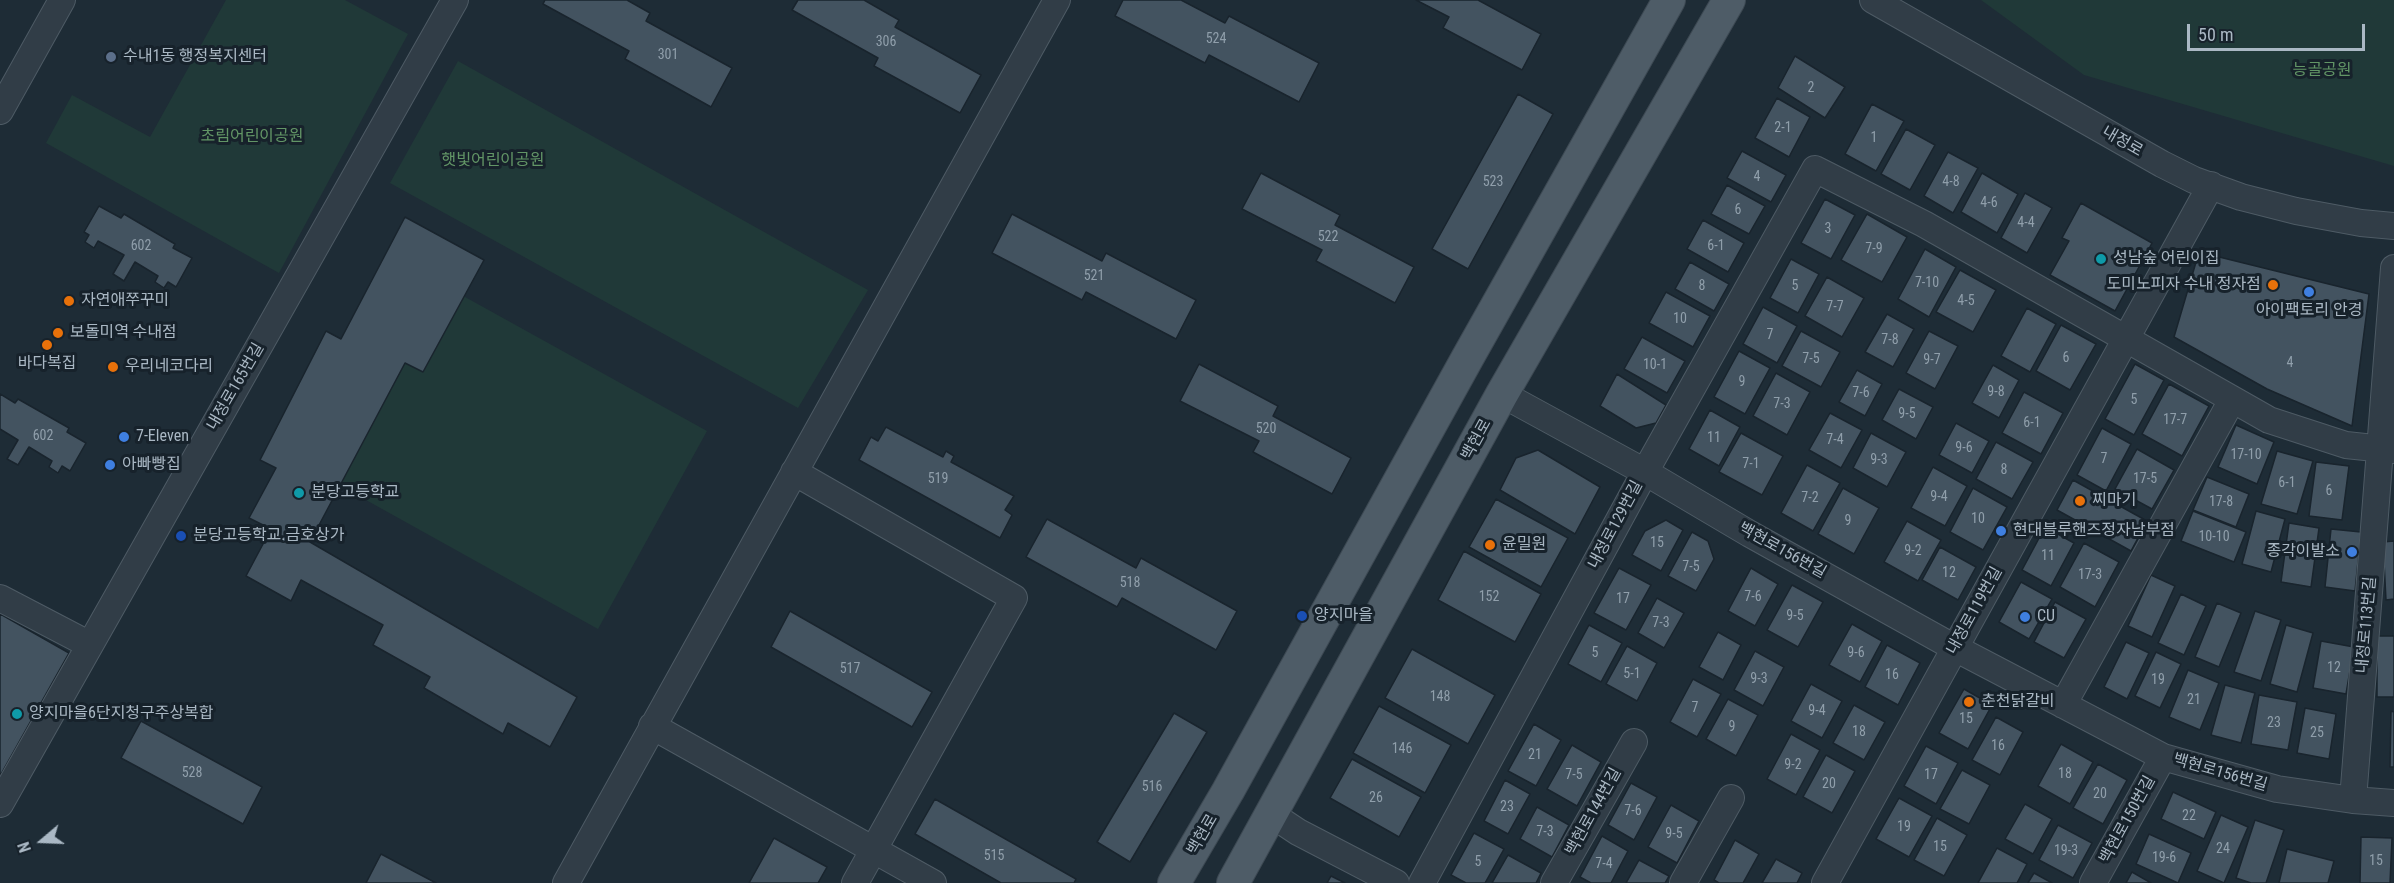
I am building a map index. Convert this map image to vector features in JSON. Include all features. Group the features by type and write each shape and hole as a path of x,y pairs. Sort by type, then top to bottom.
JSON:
{"main road":[{"name":"백현로","path":"1174,883 1228,791 1669,0"},
{"name":"백현로","path":"1233,883 1502,394 1729,0"}],"street":[{"path":"0,111 62,0"},
{"name":"내정로165번길","path":"0,804 455,0"},
{"path":"566,883 1057,0"},
{"name":"내정로","path":"1873,0 2162,164 2241,197 2296,211 2361,223 2394,226"},
{"name":"내정로129번길","path":"1422,883 1645,472 1815,169 1924,224 2126,340"},
{"name":"내정로119번길","path":"1825,883 2211,185"},
{"name":"내정로113번길","path":"2353,800 2374,546 2386,450 2394,268"},
{"path":"2126,340 2269,420 2346,445 2386,450"},
{"name":"백현로156번길","path":"1502,394 1645,472 1750,534 1955,648 2163,757 2268,787 2353,800 2394,803"},
{"path":"2063,705 2232,400"},
{"path":"794,472 1014,598 855,883"},
{"path":"0,598 90,645"},
{"path":"652,726 933,883"},
{"name":"백현로144번길","path":"1554,883 1634,742"},
{"name":"백현로150번길","path":"2093,883 2163,757"},
{"path":"1683,883 1731,798"},
{"path":"1271,814 1298,832 1396,883"}],"green space":[{"name":"초림어린이공원","path":"226,0 345,0 408,34 279,273 46,143 72,95 150,137"},
{"name":"능골공원","path":"1981,0 2394,0 2394,166 2084,75"},
{"name":"햇빛어린이공원","path":"458,61 868,290 798,408 390,183"},
{"path":"447,287 707,431 598,629 339,485"}],"building":[{"path":"545,0 627,0 650,13 646,21 732,68 711,107 625,59 629,51 543,4"},
{"path":"798,0 864,0 899,20 895,27 981,75 960,113 874,66 878,58 792,10"},
{"path":"1123,0 1181,0 1225,23 1229,16 1319,63 1299,102 1209,55 1205,63 1115,16"},
{"path":"1416,0 1478,0 1541,34 1522,70 1443,28 1449,17"},
{"path":"1795,56 1845,87 1825,118 1778,88"},
{"path":"1518,94 1553,114 1468,269 1432,249"},
{"path":"1777,98 1810,117 1789,157 1755,138"},
{"path":"1872,104 1904,121 1876,171 1845,154"},
{"path":"1906,129 1935,145 1910,190 1881,174"},
{"path":"1742,151 1786,175 1771,202 1727,178"},
{"path":"1948,152 1978,168 1953,213 1924,196"},
{"path":"1261,173 1340,215 1335,225 1414,267 1395,303 1316,261 1322,250 1242,209"},
{"path":"1982,173 2018,194 1997,233 1961,212"},
{"path":"1727,185 1765,206 1749,234 1711,214"},
{"path":"2025,193 2052,208 2027,253 2001,238"},
{"path":"1825,199 1855,215 1831,259 1801,243"},
{"name":"성남숲 어린이집","path":"2081,203 2152,243 2115,311 2050,275 2069,241 2062,238"},
{"path":"99,206 121,218 124,214 175,244 173,248 192,258 176,287 168,282 164,288 155,282 158,276 135,262 124,281 113,274 124,255 98,241 94,248 85,242 89,235 84,232"},
{"path":"1012,214 1102,261 1106,253 1196,300 1176,339 1086,292 1082,300 992,253"},
{"path":"1867,214 1907,237 1882,282 1841,260"},
{"name":"분당고등학교","path":"405,217 484,260 423,372 405,363 310,542 577,697 550,747 508,723 503,734 424,688 430,677 373,645 383,625 301,580 291,601 246,576 271,529 249,518 276,468 260,460 326,331 341,339"},
{"path":"1703,220 1744,243 1728,272 1687,249"},
{"path":"1925,249 1956,267 1929,317 1898,299"},
{"path":"2199,252 2369,294 2352,426 2267,389 2174,337"},
{"path":"1791,259 1819,274 1798,313 1770,298"},
{"path":"1690,262 1729,284 1714,311 1675,289"},
{"path":"1960,270 1996,290 1973,332 1936,312"},
{"path":"1827,277 1864,298 1842,337 1805,316"},
{"path":"1666,292 1710,316 1693,347 1649,323"},
{"path":"1763,307 1797,326 1777,363 1743,344"},
{"path":"2027,308 2056,324 2030,372 2001,356"},
{"path":"1887,314 1914,329 1893,367 1865,352"},
{"path":"2061,325 2096,344 2070,390 2036,371"},
{"path":"1801,331 1840,352 1821,387 1782,366"},
{"path":"1929,331 1958,346 1935,389 1906,373"},
{"path":"1642,337 1685,361 1667,393 1624,369"},
{"path":"1739,351 1770,368 1745,414 1714,397"},
{"path":"1199,364 1278,406 1273,416 1351,458 1332,494 1253,452 1259,441 1180,401"},
{"path":"2135,364 2164,380 2134,435 2105,419"},
{"path":"1993,365 2019,380 1999,418 1972,403"},
{"path":"1857,370 1882,384 1865,416 1839,402"},
{"path":"1776,373 1810,392 1787,435 1753,416"},
{"path":"1617,374 1666,405 1656,423 1636,428 1600,406"},
{"path":"2169,384 2209,406 2182,456 2142,434"},
{"path":"1899,389 1933,407 1916,439 1882,420"},
{"path":"2024,392 2063,413 2041,454 2002,433"},
{"path":"0,394 15,403 18,399 69,428 67,432 86,443 70,471 62,466 58,473 49,467 52,461 29,447 18,465 7,459 18,440 0,429"},
{"path":"1710,410 1740,427 1719,466 1689,449"},
{"path":"1830,413 1862,430 1841,468 1809,450"},
{"path":"1956,423 1989,441 1972,473 1939,455"},
{"path":"2236,425 2274,442 2257,484 2218,467"},
{"path":"886,427 943,457 946,451 954,456 951,462 1014,496 1005,510 1012,515 1000,538 859,460 871,437 878,441"},
{"path":"2102,428 2131,444 2106,491 2077,475"},
{"path":"1741,433 1783,456 1762,495 1719,472"},
{"path":"1871,433 1906,452 1887,487 1853,468"},
{"path":"1996,442 2033,462 2012,499 1976,479"},
{"path":"2137,449 2174,470 2152,509 2115,489"},
{"path":"1538,450 1600,487 1575,534 1500,490 1516,458"},
{"path":"2277,451 2313,461 2297,514 2261,504"},
{"path":"2316,462 2349,466 2342,520 2309,516"},
{"path":"1807,465 1840,483 1813,531 1781,513"},
{"path":"1933,467 1967,486 1945,526 1911,508"},
{"path":"2207,477 2249,494 2236,527 2193,510"},
{"path":"2073,480 2147,521 2131,551 2057,510"},
{"path":"1843,488 1879,508 1854,554 1818,534"},
{"path":"1973,488 2007,507 1983,550 1950,532"},
{"path":"1496,499 1568,538 1541,587 1469,547"},
{"path":"2193,511 2246,532 2234,562 2181,541"},
{"path":"2256,511 2285,519 2271,572 2242,564"},
{"path":"1047,519 1136,568 1141,558 1237,611 1216,650 1122,598 1117,607 1026,557"},
{"path":"1666,520 1683,530 1661,571 1632,555 1645,531"},
{"path":"1907,521 1941,540 1918,581 1884,562"},
{"path":"2289,523 2319,528 2311,587 2281,582"},
{"path":"2045,527 2074,543 2051,586 2022,570"},
{"path":"2331,529 2361,532 2355,591 2325,587"},
{"path":"1692,532 1708,541 1714,559 1696,591 1668,576"},
{"path":"2394,541 2394,599 2386,600 2383,542"},
{"path":"2084,543 2119,562 2095,607 2060,587"},
{"path":"1940,547 1976,567 1958,600 1922,580"},
{"path":"1464,551 1541,594 1515,642 1438,600"},
{"path":"1619,568 1651,585 1626,630 1594,613"},
{"path":"1751,568 1778,584 1755,626 1728,611"},
{"path":"2151,575 2175,586 2152,637 2128,626"},
{"path":"2021,582 2052,599 2029,639 1999,622"},
{"path":"1792,585 1823,602 1798,647 1767,630"},
{"path":"2181,594 2206,606 2184,655 2158,643"},
{"path":"1657,598 1684,613 1664,648 1638,633"},
{"path":"2055,602 2086,619 2064,658 2034,642"},
{"path":"2217,603 2241,613 2219,667 2195,657"},
{"path":"790,611 932,692 912,727 771,647"},
{"path":"2255,611 2281,620 2261,681 2234,672"},
{"name":"양지마을6단지청구주상복합","path":"0,614 69,653 0,776"},
{"path":"1852,624 1882,641 1860,682 1829,665"},
{"path":"1589,625 1622,643 1601,682 1568,664"},
{"path":"2286,625 2313,633 2297,692 2270,684"},
{"path":"1718,632 1741,645 1723,680 1699,667"},
{"path":"2377,636 2394,636 2394,697 2377,697"},
{"path":"2321,641 2354,647 2346,694 2313,688"},
{"path":"2126,642 2149,653 2127,699 2104,687"},
{"path":"1887,645 1920,663 1898,705 1865,687"},
{"path":"1627,646 1657,663 1637,701 1606,684"},
{"path":"1412,649 1495,695 1468,744 1385,698"},
{"path":"1755,651 1784,667 1763,706 1734,690"},
{"path":"2156,652 2181,664 2160,708 2135,696"},
{"path":"2188,670 2219,683 2200,730 2169,717"},
{"path":"1693,679 1721,694 1697,737 1670,722"},
{"path":"1811,684 1842,701 1822,738 1791,721"},
{"path":"2225,685 2255,693 2241,743 2211,735"},
{"path":"1964,689 1992,705 1968,749 1939,733"},
{"path":"2259,695 2297,702 2288,750 2251,744"},
{"path":"1728,699 1758,715 1736,756 1706,739"},
{"path":"1854,705 1885,722 1864,760 1833,743"},
{"path":"1379,706 1451,745 1425,793 1353,753"},
{"path":"2305,708 2336,714 2329,759 2297,753"},
{"path":"2391,711 2394,712 2394,767 2390,767"},
{"path":"1174,713 1207,732 1130,862 1097,842"},
{"path":"1996,717 2023,732 2000,775 1972,760"},
{"path":"141,721 262,787 243,824 121,758"},
{"path":"1534,724 1561,740 1536,786 1508,771"},
{"path":"1791,734 1820,750 1796,795 1767,779"},
{"path":"2061,744 2093,762 2070,804 2038,786"},
{"path":"1572,745 1601,762 1577,806 1547,789"},
{"path":"1926,746 1958,763 1936,804 1904,786"},
{"path":"1826,755 1855,771 1832,813 1803,797"},
{"path":"1352,759 1421,797 1399,837 1330,798"},
{"path":"2098,764 2127,780 2103,824 2073,808"},
{"path":"1962,770 1990,785 1969,824 1940,809"},
{"path":"1505,780 1530,794 1508,834 1484,821"},
{"path":"1631,783 1657,797 1634,840 1608,825"},
{"path":"2173,792 2216,812 2204,839 2161,819"},
{"path":"1899,798 1932,816 1909,857 1876,839"},
{"path":"935,799 1076,879 1074,883 1001,883 915,834"},
{"path":"2025,804 2052,819 2033,854 2005,839"},
{"path":"1671,805 1699,821 1677,863 1648,847"},
{"path":"1537,807 1569,825 1552,857 1520,839"},
{"path":"2221,815 2248,827 2224,883 2197,871"},
{"path":"1937,818 1967,835 1944,876 1914,860"},
{"path":"2255,820 2284,830 2266,883 2251,883 2236,878"},
{"path":"2058,825 2092,843 2073,878 2039,860"},
{"path":"1474,833 1504,849 1485,883 1466,883 1451,875"},
{"path":"2149,834 2191,853 2178,883 2136,864"},
{"path":"1602,836 1628,851 1611,883 1591,883 1580,877"},
{"path":"2361,837 2392,838 2390,883 2360,883"},
{"path":"774,838 827,867 818,883 749,883"},
{"path":"1735,840 1759,854 1743,883 1719,883 1714,880"},
{"path":"1997,848 2027,864 2017,883 1978,883"},
{"path":"2287,849 2334,861 2328,883 2279,883"},
{"path":"381,854 436,883 366,883"},
{"path":"1508,855 1541,873 1536,883 1492,883"},
{"path":"1776,859 1802,873 1797,883 1762,883"},
{"path":"1639,860 1669,876 1665,883 1626,883"},
{"path":"2132,872 2151,883 2126,883"},
{"path":"2034,873 2052,883 2028,883"},
{"path":"1331,876 1345,883 1327,883"}],"place":[{"name":"수내1동 행정복지센터","path":"111,57"},
{"name":"성남숲 어린이집","path":"2101,259"},
{"name":"도미노피자 수내 정자점","path":"2273,285"},
{"name":"아이팩토리 안경","path":"2309,292"},
{"name":"자연애쭈꾸미","path":"69,301"},
{"name":"보돌미역 수내점","path":"58,333"},
{"name":"바다복집","path":"47,345"},
{"name":"우리네코다리","path":"113,367"},
{"name":"7-Eleven","path":"124,437"},
{"name":"아빠빵집","path":"110,465"},
{"name":"분당고등학교","path":"299,493"},
{"name":"찌마기","path":"2080,501"},
{"name":"현대블루핸즈정자남부점","path":"2001,531"},
{"name":"분당고등학교.금호상가","path":"181,536"},
{"name":"윤밀원","path":"1490,545"},
{"name":"종각이발소","path":"2352,552"},
{"name":"양지마을","path":"1302,616"},
{"name":"CU","path":"2025,617"},
{"name":"춘천닭갈비","path":"1969,702"},
{"name":"양지마을6단지청구주상복합","path":"17,714"}]}
